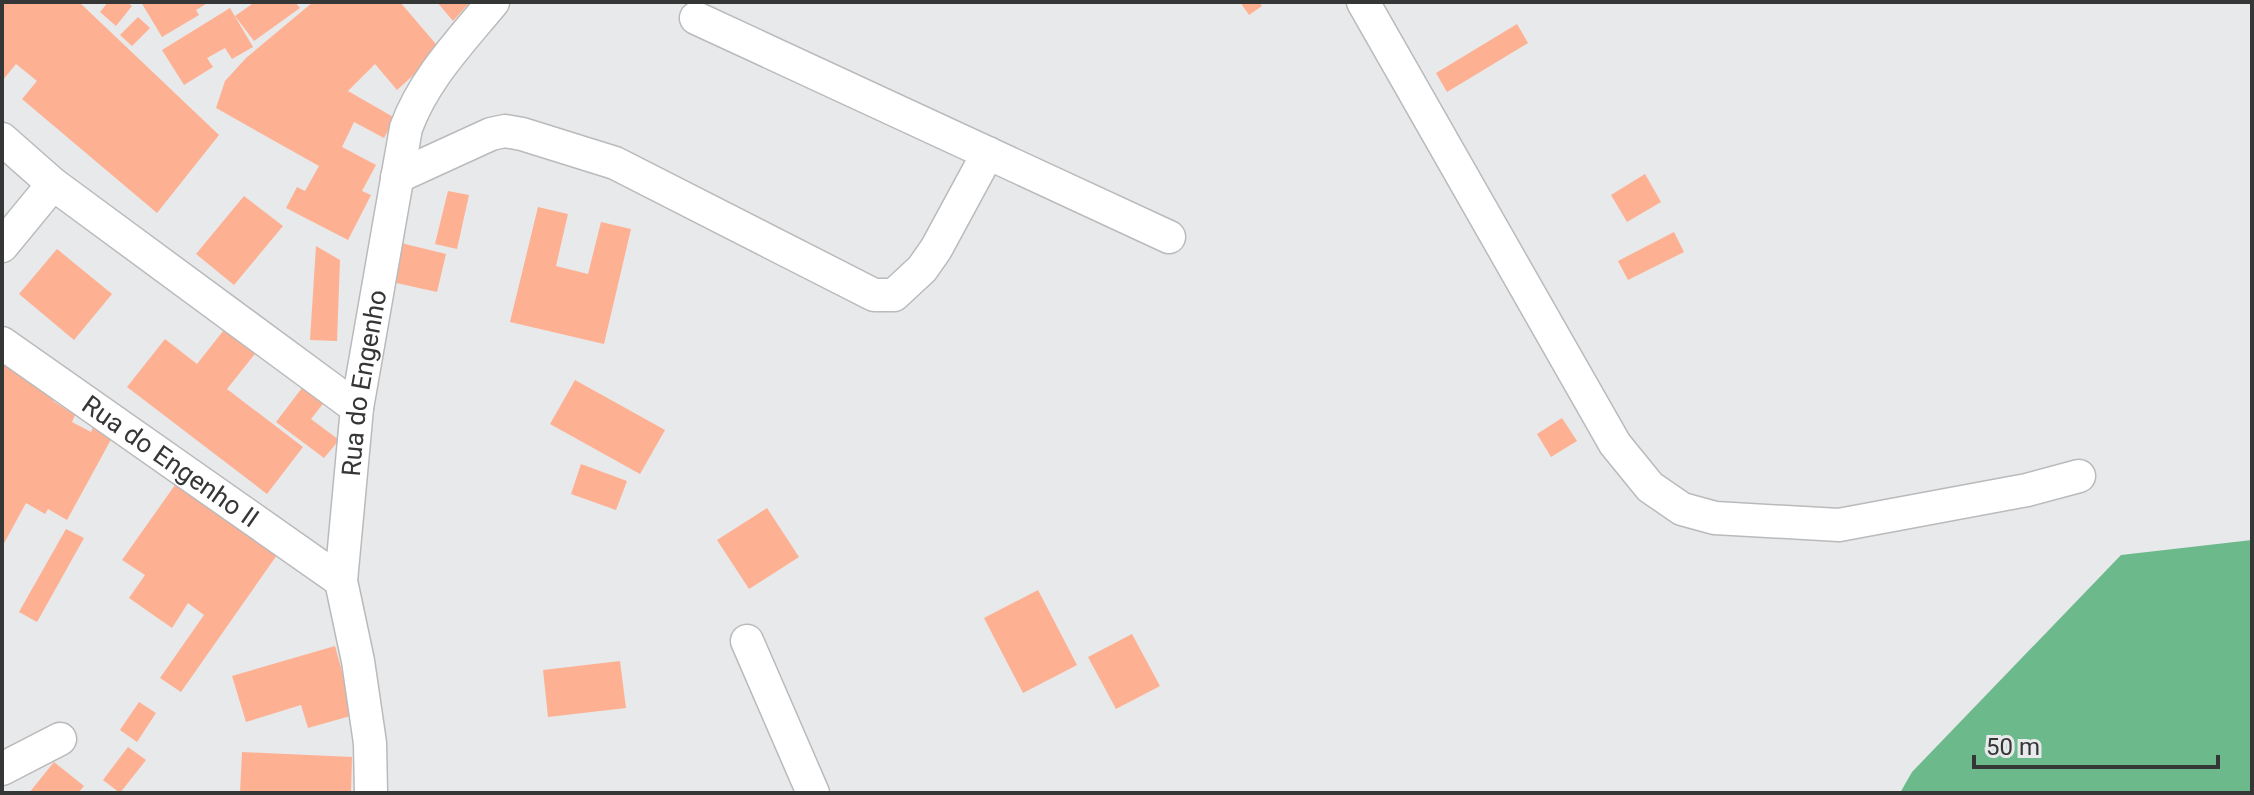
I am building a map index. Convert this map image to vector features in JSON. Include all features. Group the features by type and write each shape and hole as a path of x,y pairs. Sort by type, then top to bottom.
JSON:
{"street":[{"name":"Rua do Engenho","path":"371,793 370,743 358,661 341,581 357,408 406,128 415,103 430,80 493,2"},
{"path":"1363,2 1615,444 1650,487 1682,509 1715,518 1839,525 2027,490 2079,476"},
{"path":"696,18 1169,237"},
{"path":"397,177 491,134 505,131 522,134 615,163 874,295 894,295 922,269 936,249 988,153"},
{"path":"2,139 53,184 357,408"},
{"path":"2,246 53,184"},
{"name":"Rua do Engenho II","path":"2,343 341,581"},
{"path":"747,641 813,793"},
{"path":"2,769 60,739"}],"green space":[{"path":"2252,540 2252,793 1900,793 1912,772 2121,555"}],"building":[{"path":"2,2 79,2 219,135 157,213 22,99 37,81 16,64 2,81"},
{"path":"108,2 127,2 132,6 116,26 100,12"},
{"path":"141,2 209,2 196,10 199,15 162,37"},
{"path":"255,2 295,2 300,8 254,41 235,16"},
{"path":"313,2 400,2 441,50 397,90 375,64 348,91 395,118 384,138 354,122 342,147 376,165 362,191 371,195 348,240 286,208 297,187 305,191 319,166 216,108 225,81 246,58"},
{"path":"437,2 470,2 453,21"},
{"path":"1240,2 1259,2 1262,6 1249,15"},
{"path":"230,8 253,47 232,59 225,48 207,58 213,67 184,85 162,50"},
{"path":"138,17 150,28 132,46 120,35"},
{"path":"1517,24 1528,43 1447,92 1436,73"},
{"path":"1645,174 1661,202 1627,222 1611,195"},
{"path":"448,191 469,195 457,249 435,244"},
{"path":"244,196 283,226 234,285 196,254"},
{"path":"538,207 568,214 556,266 588,274 601,222 631,229 604,344 510,322"},
{"path":"1674,232 1684,252 1628,280 1618,261"},
{"path":"401,243 446,254 437,292 392,282"},
{"path":"316,246 340,260 337,341 310,340"},
{"path":"57,249 112,294 74,340 19,294"},
{"path":"227,326 258,350 227,389 303,447 267,494 127,387 165,339 197,364"},
{"path":"2,350 57,391 53,401 75,415 72,422 91,432 95,423 114,434 67,520 48,509 45,514 26,503 2,547"},
{"path":"575,380 665,430 640,474 550,424"},
{"path":"305,384 326,400 311,419 339,440 324,458 276,422"},
{"path":"1562,418 1577,441 1551,457 1537,434"},
{"path":"581,464 627,481 616,510 571,494"},
{"path":"175,485 277,555 181,692 160,678 204,615 188,603 172,628 129,598 145,575 122,560"},
{"path":"767,508 799,557 749,589 717,540"},
{"path":"66,529 84,538 37,622 19,612"},
{"path":"1038,590 1077,665 1023,693 984,618"},
{"path":"1132,634 1160,686 1116,709 1088,657"},
{"path":"335,646 354,715 308,728 301,705 246,722 232,676"},
{"path":"620,661 626,708 548,717 543,670"},
{"path":"139,702 156,713 137,742 120,730"},
{"path":"128,747 146,760 120,793 103,780"},
{"path":"242,752 352,757 351,793 240,793"},
{"path":"54,762 84,786 78,793 29,793"}]}
